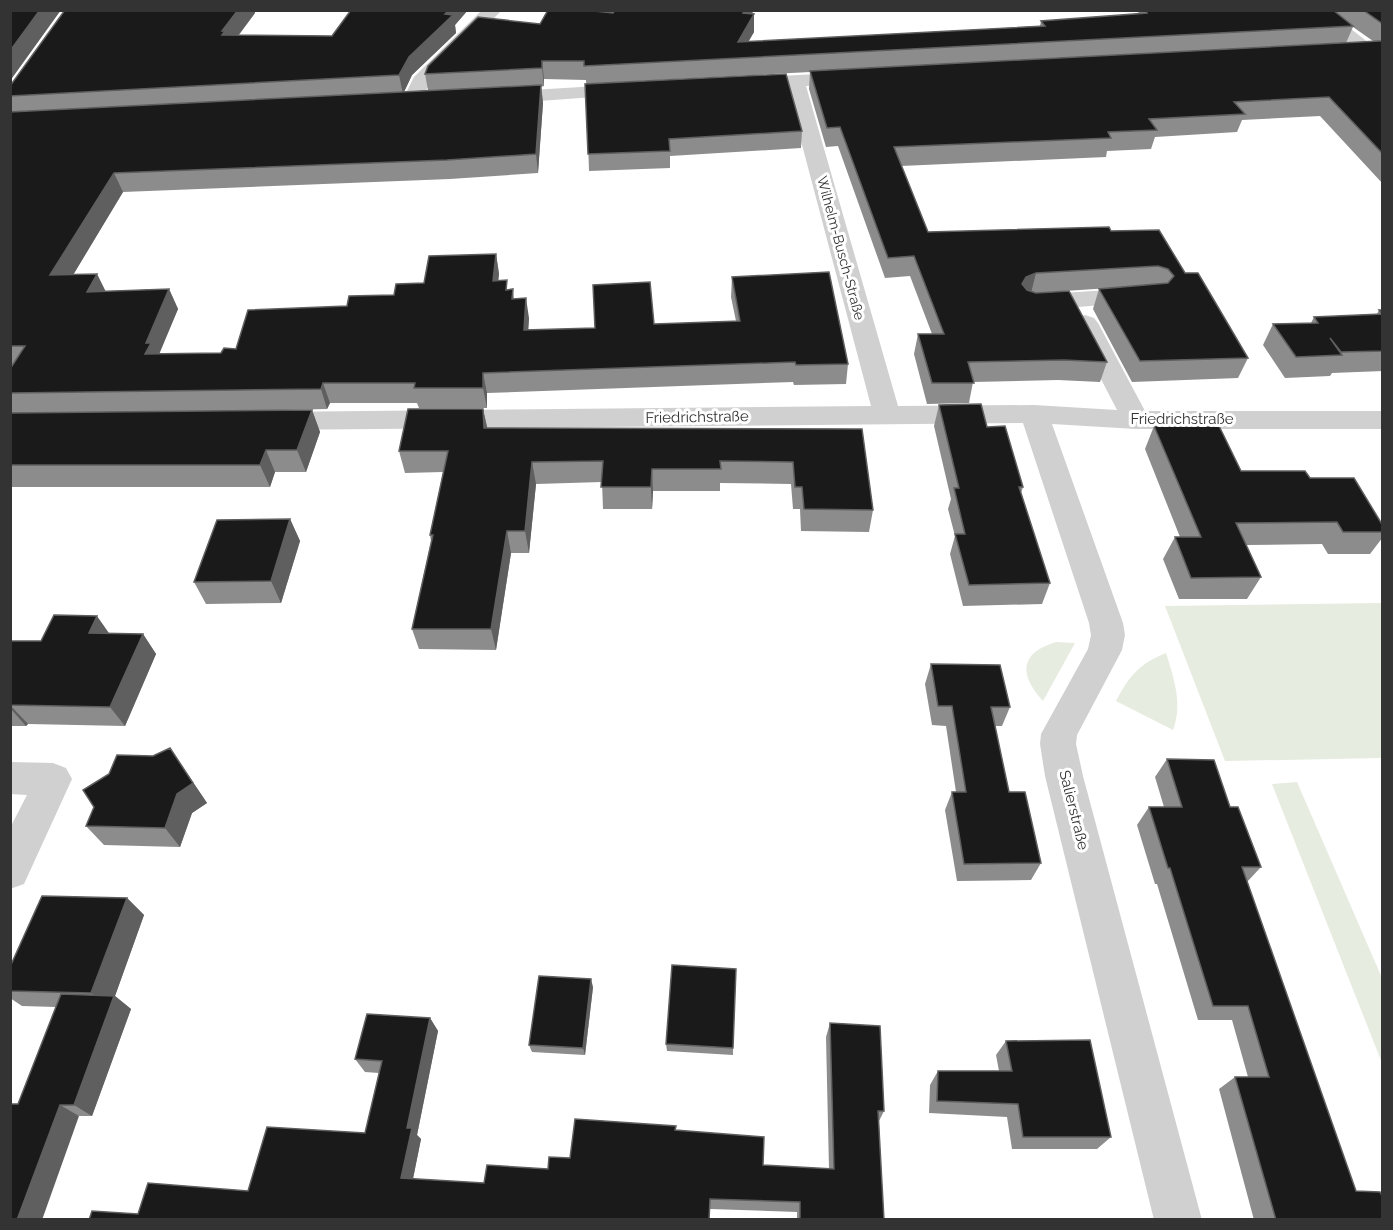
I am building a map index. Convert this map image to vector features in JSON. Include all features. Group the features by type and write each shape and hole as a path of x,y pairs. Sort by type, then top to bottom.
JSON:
{"street":[{"path":"411,103 421,81 493,10"},
{"path":"1315,10 1376,50"},
{"path":"1335,52 1376,50"},
{"path":"725,85 874,77"},
{"name":"Wilhelm-Busch-Straße","path":"795,81 887,415"},
{"path":"481,99 644,89"},
{"path":"388,104 434,101"},
{"path":"1031,303 1151,296"},
{"path":"1073,301 1136,420"},
{"name":"Friedrichstraße","path":"248,421 1034,414 1136,420 1383,420"},
{"name":"Salierstraße","path":"1034,414 1106,623 1108,635 1105,650 1059,734 1058,744 1178,1220"},
{"path":"10,778 53,779 10,871"}],"shaded area":[{"path":"1382,603 1382,758 1225,761 1165,606"},
{"path":"1056,642 1075,643 1043,701 1030,682 1027,666 1035,652"},
{"path":"1166,653 1177,701 1173,730 1116,701 1136,671 1149,661"},
{"path":"1297,782 1382,978 1382,1063 1272,784"}],"building":[{"path":"10,10 40,10 10,51"},
{"path":"65,10 238,10 222,31 225,31 222,35 332,36 351,10 449,10 445,14 453,15 409,57 399,75 10,96 10,86"},
{"path":"548,10 613,13 615,10 745,10 743,13 754,14 738,42 1045,26 1041,21 1147,13 1145,10 1333,10 1353,26 584,66 584,61 542,61 542,68 425,74 428,66 478,17 540,24"},
{"path":"1363,10 1383,10 1383,24"},
{"path":"1383,41 1383,154 1329,97 1234,102 1245,114 1149,119 1157,130 1108,132 1111,138 894,147 928,232 1109,227 1111,231 1159,230 1185,273 1198,273 1248,358 1140,361 1099,289 1168,283 1174,276 1168,269 1158,266 1036,273 1026,277 1022,284 1027,290 1036,293 1069,291 1107,362 1064,360 968,362 974,383 932,383 918,334 944,334 914,256 888,258 840,127 827,128 810,71"},
{"path":"786,74 802,131 669,139 670,151 588,154 585,84"},
{"path":"541,85 536,154 447,160 114,173 50,275 97,274 87,292 169,289 146,343 151,343 145,354 221,353 224,348 236,349 248,310 347,306 349,296 394,295 396,284 424,283 429,256 496,254 493,281 507,280 506,290 513,289 512,299 526,298 524,330 595,328 593,285 650,282 654,324 740,321 732,277 829,272 848,364 796,365 795,362 483,373 483,388 414,388 415,383 323,383 321,389 10,393 10,369 25,346 10,346 10,112"},
{"path":"1379,310 1383,310 1383,351 1341,352 1330,338 1342,355 1296,357 1273,324 1318,323 1314,317 1382,314"},
{"path":"981,404 987,427 1005,426 1023,487 1019,487 1050,583 969,585 955,534 965,534 954,488 959,488 939,405"},
{"path":"408,409 483,409 484,428 862,429 873,510 804,509 802,487 795,487 793,462 720,461 721,469 652,469 651,487 601,487 603,461 532,462 525,531 507,531 491,629 412,629 433,535 430,535 448,451 399,451"},
{"path":"312,410 297,450 266,450 260,465 10,465 10,413"},
{"path":"1154,426 1219,426 1241,471 1305,471 1310,478 1354,478 1383,526 1383,532 1343,532 1337,522 1236,523 1261,577 1191,578 1175,537 1201,537"},
{"path":"290,519 271,581 194,582 217,520"},
{"path":"54,615 97,616 89,633 143,634 110,707 10,705 10,641 41,641"},
{"path":"931,664 1000,665 1010,707 991,707 1009,792 1025,792 1041,863 964,864 952,792 966,792 952,706 938,706"},
{"path":"170,748 193,783 177,794 165,828 86,826 94,807 83,790 109,774 117,755 153,756"},
{"path":"1167,759 1214,760 1230,807 1238,807 1261,867 1242,867 1356,1191 1380,1192 1383,1198 1383,1220 1276,1220 1235,1077 1269,1077 1248,1006 1213,1006 1149,807 1182,807"},
{"path":"42,896 127,898 91,993 10,991 10,967"},
{"path":"672,965 736,969 733,1048 666,1044"},
{"path":"539,976 591,979 583,1048 529,1045"},
{"path":"61,994 114,996 74,1105 60,1105 17,1220 10,1220 10,1104 18,1104"},
{"path":"367,1014 430,1018 407,1128 412,1128 401,1178 484,1183 487,1165 548,1169 549,1157 570,1158 575,1119 676,1126 675,1130 764,1137 763,1165 834,1169 830,1023 880,1026 884,1111 878,1111 884,1220 800,1220 800,1202 710,1199 709,1220 89,1220 92,1211 138,1214 148,1183 248,1191 267,1127 365,1133 382,1061 355,1059"},
{"path":"1090,1040 1111,1137 1023,1137 1018,1104 937,1101 938,1071 1012,1071 1006,1041"}]}
